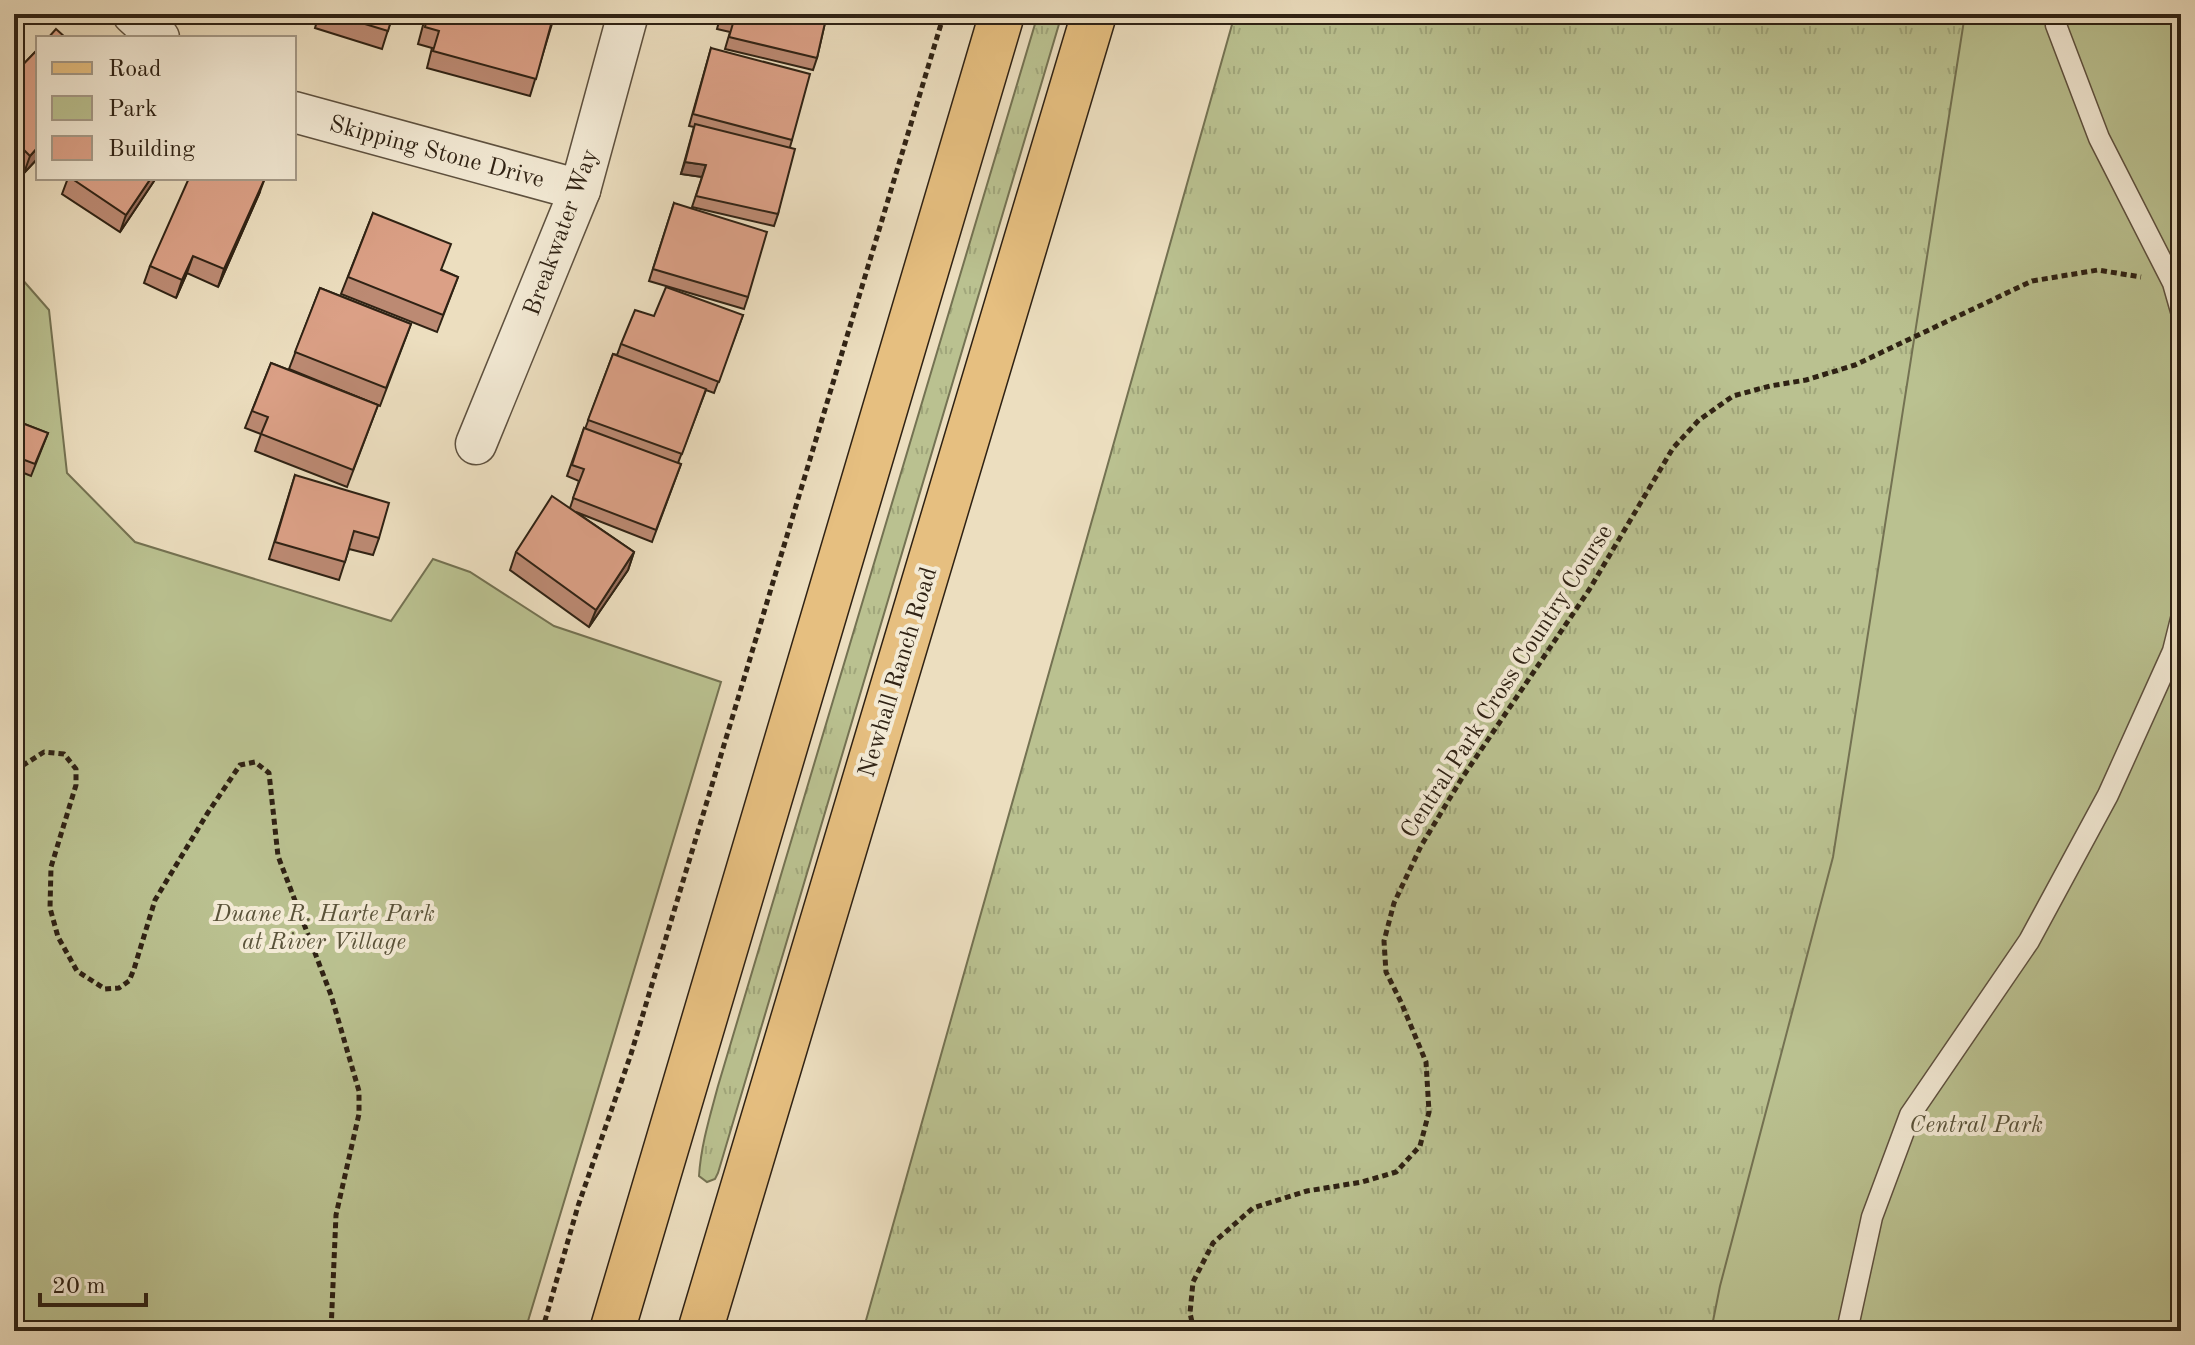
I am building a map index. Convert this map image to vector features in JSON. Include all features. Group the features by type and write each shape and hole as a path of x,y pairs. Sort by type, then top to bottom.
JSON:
{"main road":[{"path":"612,1331 1002,14"},
{"name":"Newhall Ranch Road","path":"700,1331 1094,14"}],"street":[{"path":"133,14 157,36"},
{"name":"Breakwater Way","path":"476,444 580,190 628,14"},
{"name":"Skipping Stone Drive","path":"296,113 580,190"}],"lane":[{"path":"2055,14 2056,25 2099,138 2173,283 2181,311"},
{"path":"1847,1331 1872,1217 1910,1115 2029,941 2108,795 2173,651 2181,619"}],"path":[{"path":"542,1331 578,1206 631,1054 944,14"},
{"name":"Central Park Cross Country Course","path":"1194,1331 1190,1313 1193,1282 1213,1243 1253,1208 1307,1191 1362,1182 1396,1172 1420,1146 1429,1112 1426,1062 1386,972 1384,941 1394,903 1421,846 1462,778 1589,590 1673,448 1699,420 1733,396 1806,380 1855,365 2032,281 2098,270 2173,283"},
{"path":"14,771 44,752 64,754 76,769 76,785 51,867 50,908 58,937 77,971 105,989 119,988 129,981 155,900 240,765 255,762 269,773 278,856 331,995 359,1091 359,1114 336,1215 331,1331"},
{"path":"998,1331 1006,1331"}],"green space":[{"path":"1038,14 1062,14 718,1173 715,1179 707,1182 699,1176 700,1164 718,1086"},
{"path":"1235,14 2181,14 2181,1331 863,1331"},
{"name":"Central Park","path":"1965,14 2181,14 2181,1331 1711,1331 1720,1286 1833,857"},
{"name":"Duane R. Harte Park at River Village","path":"14,270 49,310 67,473 135,542 391,621 433,559 470,572 554,626 721,682 525,1331 14,1331"}],"building":[{"path":"14,14 27,14 14,27"},
{"path":"332,14 393,14 388,31"},
{"path":"428,14 526,14 552,21 536,79 433,51 439,31 425,27"},
{"path":"722,14 827,14 817,58 729,37 734,20 722,17"},
{"path":"56,29 64,36 50,36"},
{"path":"711,48 810,74 792,140 693,114"},
{"path":"36,51 36,149 30,156 14,140 14,74"},
{"path":"695,124 795,149 778,214 696,196 706,165 685,162"},
{"path":"74,180 150,180 126,215"},
{"path":"188,180 264,180 224,269 193,256 182,280 150,266"},
{"path":"674,203 767,232 748,297 653,269"},
{"path":"373,213 451,244 441,270 458,277 443,315 348,277"},
{"path":"666,287 743,315 719,382 621,344 635,310 654,316"},
{"path":"320,288 411,324 386,388 295,352"},
{"path":"613,354 706,389 682,454 588,420"},
{"path":"271,363 378,405 353,470 261,434 268,417 252,411"},
{"path":"14,420 48,433 35,464 14,456"},
{"path":"584,428 681,464 656,530 573,498 584,469 572,465"},
{"path":"295,475 389,503 379,538 354,531 345,562 275,542"},
{"path":"552,496 634,552 596,610 516,552"}]}
